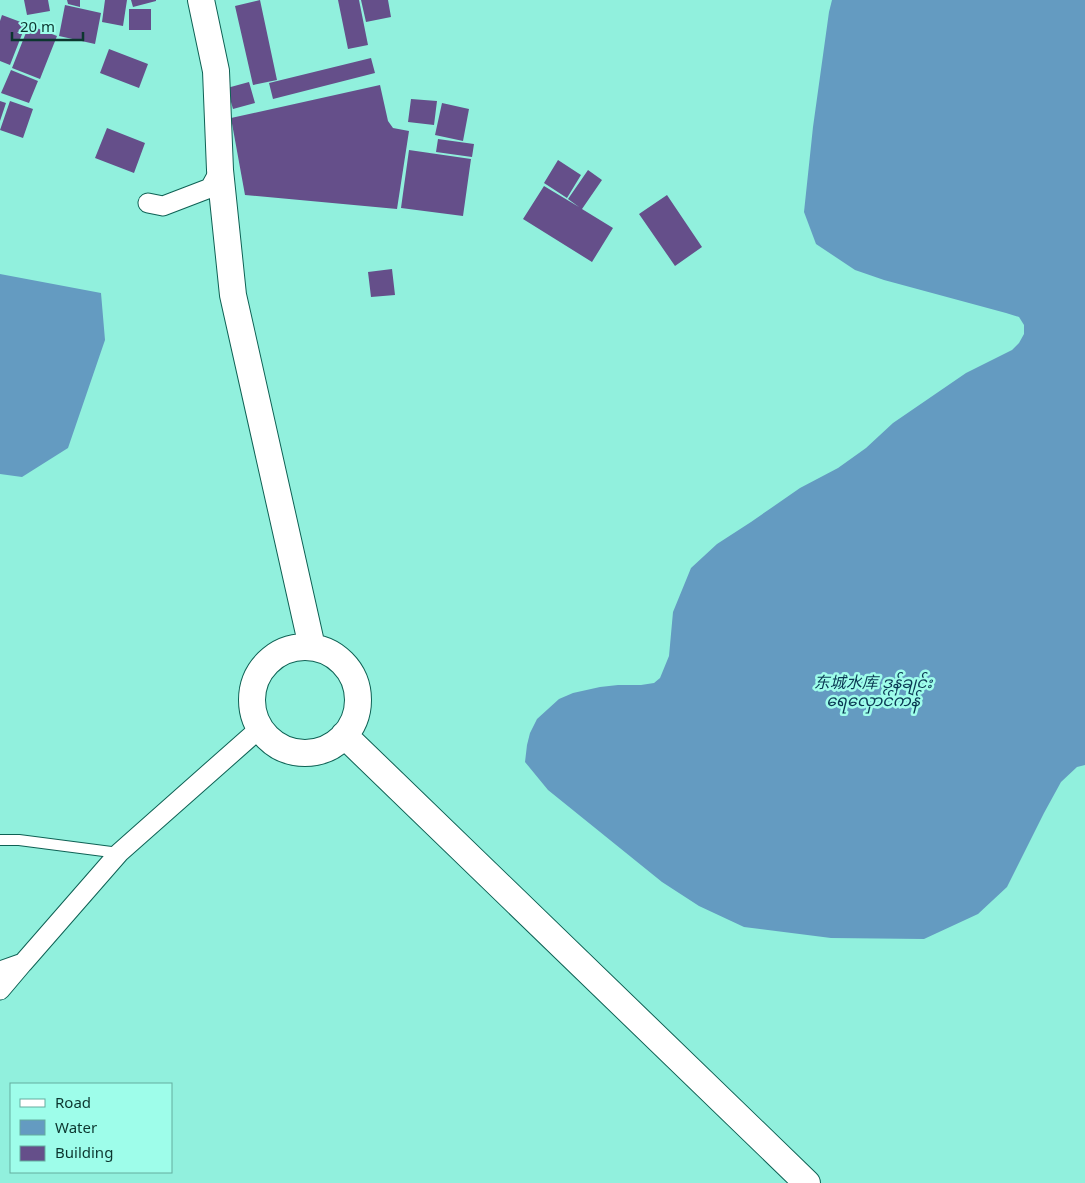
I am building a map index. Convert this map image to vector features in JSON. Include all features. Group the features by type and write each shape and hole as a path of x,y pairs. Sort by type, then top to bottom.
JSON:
{"street":[{"path":"201,0 216,71 220,170 234,295 312,647"},
{"path":"148,203 163,206 210,188 220,170"},
{"path":"295,647 312,647 329,652 344,662 354,678 358,695 357,713 350,729 338,742 322,750 304,753 286,750 271,742 259,729 252,713 251,696 255,679 264,664 278,653 295,647"},
{"path":"0,990 119,853 259,729"},
{"path":"344,735 807,1183"},
{"path":"0,971 23,963"}],"lane":[{"path":"0,840 19,840 119,853"}],"water":[{"name":"东城水库 ဒွန်ချင်း ရေလှောင်ကန်","path":"832,0 1085,0 1085,765 1077,767 1061,782 1007,887 978,914 924,939 831,938 744,927 699,906 662,882 548,790 525,762 530,733 537,719 559,699 573,693 600,687 654,683 660,678 669,656 673,612 691,568 717,544 800,488 838,468 866,448 893,423 966,373 1012,350 1024,334 1024,325 1019,317 884,280 855,270 816,244 804,212 813,127"},
{"path":"0,274 101,293 105,340 68,448 22,477 0,474"}],"building":[{"path":"24,0 48,0 50,11 27,15"},
{"path":"67,0 80,0 80,7 68,4"},
{"path":"105,0 127,0 123,26 102,22"},
{"path":"131,0 156,0 156,1 133,7"},
{"path":"260,0 277,80 253,85 235,6"},
{"path":"338,0 359,0 368,45 348,49"},
{"path":"361,0 388,0 391,17 366,22"},
{"path":"65,5 101,13 95,44 59,36"},
{"path":"129,9 151,9 151,30 129,30"},
{"path":"2,15 26,24 10,65 0,61 0,21"},
{"path":"29,25 57,36 40,79 12,68"},
{"path":"109,49 148,64 139,88 100,73"},
{"path":"371,58 375,73 273,99 269,83"},
{"path":"11,70 38,81 29,103 1,93"},
{"path":"249,82 255,103 233,109 227,88"},
{"path":"380,85 388,121 393,128 409,131 397,209 245,195 231,118"},
{"path":"411,99 437,101 434,125 408,122"},
{"path":"0,101 6,103 0,121"},
{"path":"10,101 33,109 23,138 0,130"},
{"path":"442,103 469,109 463,141 435,135"},
{"path":"107,128 145,143 134,173 95,158"},
{"path":"438,139 474,144 472,157 436,152"},
{"path":"409,150 471,159 463,216 401,208"},
{"path":"558,160 581,175 567,198 544,183"},
{"path":"588,170 602,180 582,209 613,228 592,262 523,219 544,186 579,207 568,199"},
{"path":"667,195 702,247 675,266 639,214"},
{"path":"392,269 395,295 371,297 368,272"}]}
